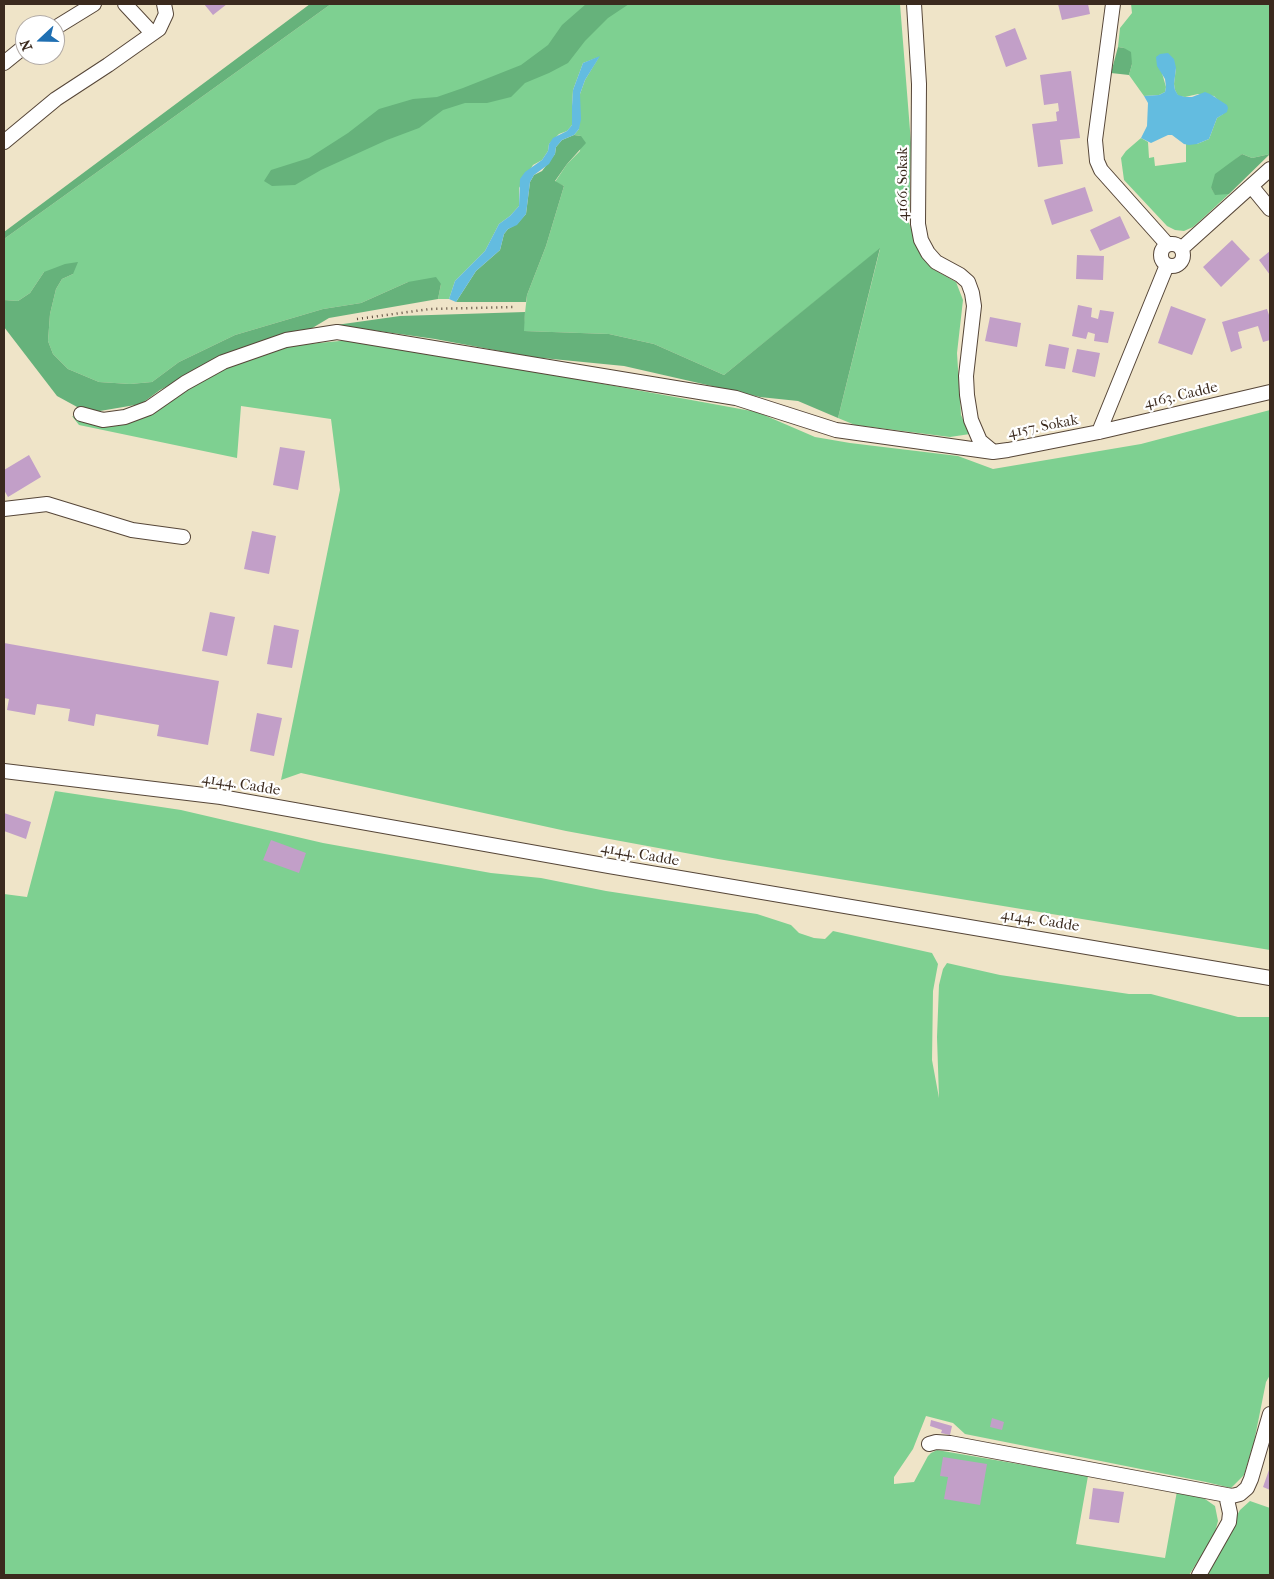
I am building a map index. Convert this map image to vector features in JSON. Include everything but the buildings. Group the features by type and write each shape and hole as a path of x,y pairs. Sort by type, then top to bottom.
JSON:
{"street":[{"path":"65,22 94,4"},
{"path":"125,4 152,33"},
{"path":"4,142 56,99 159,29 166,14 164,4"},
{"name":"4166. Sokak","path":"914,4 919,84 918,224 921,240 928,253 936,262 960,275 968,282 972,293 974,306 966,376 967,395 971,420 980,441 993,452"},
{"path":"1113,4 1095,140 1097,161 1101,170 1167,244"},
{"path":"4,63 15,54"},
{"path":"1181,248 1252,187 1270,169"},
{"path":"1252,187 1270,209"},
{"path":"1174,243 1181,248 1183,254 1181,261 1175,266 1164,263 1160,256 1167,244 1174,243"},
{"path":"1099,432 1167,265"},
{"name":"4157. Sokak","path":"81,414 103,420 125,417 149,408 185,383 223,362 286,340 337,332 736,398 836,430 993,452 1099,432"},
{"name":"4163. Cadde","path":"1099,432 1270,392"},
{"path":"4,510 47,504 132,530 183,537"},
{"name":"4144. Cadde","path":"4,771 221,797 609,866 1270,978"},
{"path":"929,1444 936,1442 950,1443 1232,1496 1240,1494 1251,1479 1270,1414"},
{"path":"1199,1575 1229,1522 1230,1513 1226,1495"}],"path":[{"path":"356,320 430,309 516,307"}],"green space":[{"path":"310,4 331,4 4,239 4,232"},
{"path":"331,4 900,4 911,143 909,223 931,268 956,282 963,300 957,353 961,415 970,434 950,437 855,425 838,418 880,249 724,375 654,344 609,334 523,331 527,295 546,246 564,186 555,182 567,164 580,151 581,136 574,135 579,129 580,94 585,80 599,57 583,63 573,90 572,125 549,144 548,151 542,160 533,165 519,188 519,206 499,224 485,251 455,281 449,299 438,299 441,284 408,282 361,303 323,309 235,335 179,362 152,382 130,384 99,382 68,369 53,354 48,341 50,314 56,289 62,279 73,274 44,272 30,293 18,301 4,300 4,239"},
{"path":"586,4 629,4 608,18 585,41 568,63 525,83 511,97 487,103 465,103 443,110 419,128 387,140 321,170 295,185 272,186 264,181 271,170 309,158 348,133 379,109 413,99 437,97 521,65 548,45 562,25"},
{"path":"1131,4 1270,4 1270,154 1252,158 1242,154 1231,163 1211,188 1215,194 1229,194 1193,227 1184,231 1175,230 1167,226 1124,180 1121,158 1141,138 1148,142 1149,158 1154,157 1155,166 1186,162 1186,144 1197,144 1209,139 1217,118 1223,114 1220,102 1214,96 1198,94 1185,97 1178,96 1174,84 1176,68 1162,73 1166,87 1165,92 1159,95 1144,96 1129,75 1132,64 1124,48 1118,47 1120,28 1132,13"},
{"path":"1118,47 1131,52 1132,64 1129,75 1111,73"},
{"path":"574,135 581,136 586,143 555,181 564,186 546,246 526,302 456,302 476,271 500,250 504,234 526,214 530,182 534,175 542,171 555,154 556,147 562,140"},
{"path":"1242,154 1252,158 1270,154 1229,194 1215,195 1211,188 1215,174"},
{"path":"880,248 838,418 798,401 760,397 624,366 532,357 435,339 336,325 400,316 525,312 524,331 609,334 654,344 724,375"},
{"path":"78,262 73,274 62,279 56,289 50,314 48,341 53,354 68,369 99,382 130,384 152,382 179,362 235,335 323,309 361,303 408,282 436,277 441,284 438,299 329,318 309,330 238,349 160,390 141,404 94,412 79,408 57,396 4,327 4,300 18,301 30,293 44,272 65,264"},
{"path":"350,340 406,348 757,412 815,437 958,456 993,469 1141,444 1270,410 1270,950 718,859 566,831 301,773 281,780 340,490 331,419 241,406 237,458 79,425 72,416 101,425 122,425 152,413 191,385 231,364 287,346"},
{"path":"55,791 181,810 323,843 491,873 541,878 606,891 757,914 791,925 799,933 814,938 825,939 833,931 932,953 938,964 933,991 932,1060 939,1098 937,1037 939,985 943,969 947,963 1000,975 1129,994 1151,994 1238,1017 1270,1017 1270,1375 1266,1382 1254,1442 1244,1475 1231,1488 965,1434 953,1423 926,1416 913,1449 894,1477 894,1484 914,1482 928,1456 937,1450 1088,1476 1076,1544 1165,1558 1177,1491 1190,1493 1205,1499 1215,1506 1218,1521 1214,1536 1189,1575 4,1575 4,894 27,897"},
{"path":"1250,1501 1270,1508 1270,1575 1204,1575 1240,1510"}],"water":[{"path":"1168,53 1174,59 1176,68 1174,84 1178,95 1192,97 1205,92 1227,105 1228,108 1227,112 1217,118 1209,139 1197,144 1184,144 1172,135 1151,143 1141,138 1147,126 1148,103 1144,96 1159,95 1165,92 1166,87 1165,79 1157,66 1156,57 1160,54"},
{"path":"600,56 585,80 580,94 581,119 579,129 574,135 562,140 556,147 555,154 549,164 534,175 530,182 526,214 517,225 508,229 504,234 500,250 476,271 456,302 449,299 455,281 485,251 499,224 519,206 520,179 525,172 542,160 553,138 567,131 572,125 573,90 583,63"}]}
